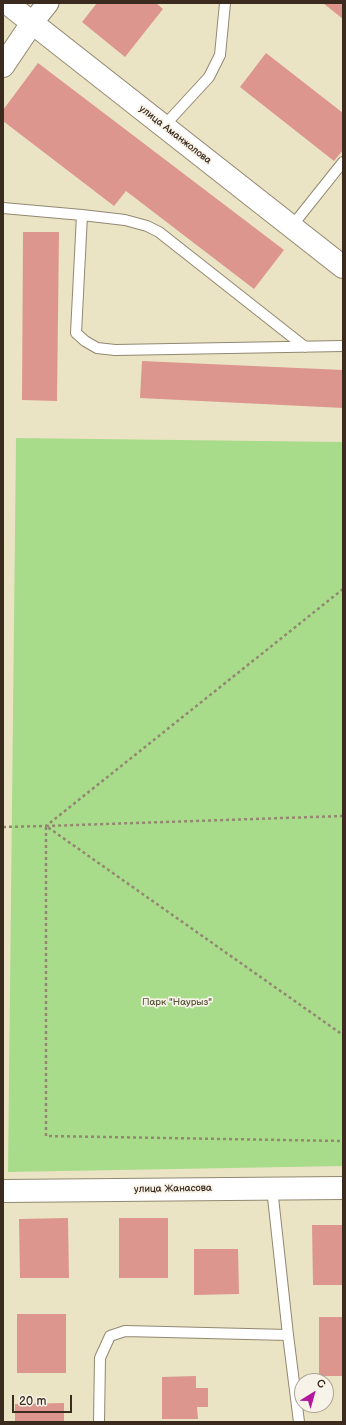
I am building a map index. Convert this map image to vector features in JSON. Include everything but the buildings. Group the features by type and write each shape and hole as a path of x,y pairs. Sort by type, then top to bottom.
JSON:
{"street":[{"name":"улица Аманжолова","path":"7,3 343,267"},
{"path":"3,66 32,23 48,3"},
{"name":"улица Жанасова","path":"3,1191 343,1188"}],"lane":[{"path":"163,127 209,77 220,55 225,3"},
{"path":"292,226 343,162"},
{"path":"3,208 125,220 147,226 159,232 304,346"},
{"path":"82,215 76,333 85,341 97,348 115,350 343,346"},
{"path":"272,1188 298,1422"},
{"path":"99,1422 100,1358 110,1336 125,1331 288,1334"}],"path":[{"path":"46,826 343,589"},
{"path":"3,827 343,816"},
{"path":"46,826 343,1035"},
{"path":"46,826 46,1136 343,1141"}],"green space":[{"name":"Парк \"Наурыз\"","path":"16,438 343,442 343,1166 8,1172"}]}
